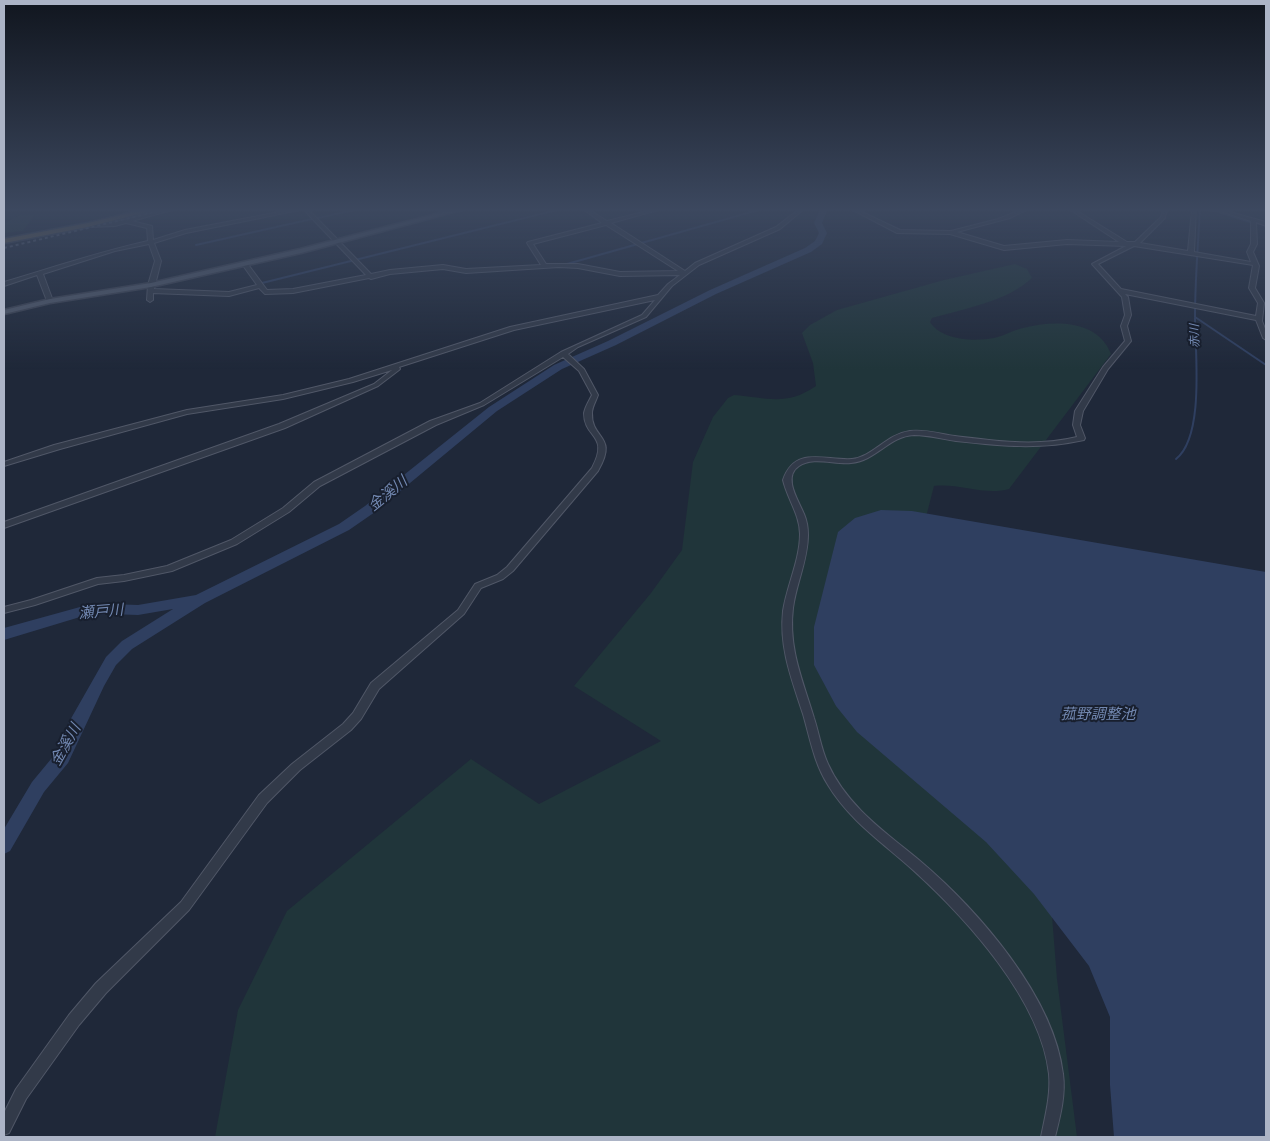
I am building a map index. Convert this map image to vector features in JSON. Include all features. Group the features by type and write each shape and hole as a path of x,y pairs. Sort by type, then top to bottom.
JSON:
{"main road":[{"path":"4,312 50,301 151,288 252,262"}],"street":[{"path":"4,284 73,262"},
{"path":"150,300 158,262"},
{"path":"356,262 371,277"},
{"path":"669,262 685,273"},
{"path":"4,610 32,603 96,581 124,578 168,569 234,542 286,510 312,487 433,423 482,404 564,354 644,316 659,297 685,273 702,262"},
{"path":"1048,1137 1056,1074 1046,1032 1030,1000 965,912 922,870 863,822 846,804 822,763 790,664 786,641 788,604 804,533 800,510 787,480 792,469 803,461 819,458 844,461 859,460 872,456 890,439 908,434 1009,445 1054,444 1081,438 1078,433 1076,418 1079,411 1105,368 1128,341 1124,326 1128,315 1127,306 1121,291 1095,264 1099,262"},
{"path":"1245,262 1255,264 1252,288 1261,303 1260,319 1266,338"},
{"path":"245,264 265,292 293,290 390,272 443,267 466,271 544,265 578,266 620,274 685,273"},
{"path":"39,272 50,301"},
{"path":"151,288 229,294 260,286"},
{"path":"1121,291 1260,319"},
{"path":"4,464 186,412 317,389 401,365 512,328 659,297"},
{"path":"4,1128 21,1094 74,1020 101,988 185,906 263,799 296,767 347,727 357,716 376,686 462,612 478,586 510,569 595,469 603,453 601,440 592,427 588,413 595,394 582,370 564,354"},
{"path":"4,525 295,420 376,385 401,365"}],"green space":[{"path":"1015,264 1027,269 1032,278 1022,286 998,299 932,318 930,322 942,333 959,338 977,340 994,338 1035,325 1061,323 1073,325 1085,328 1096,334 1105,343 1111,354 1009,489 991,491 953,486 934,486 926,517 1047,852 1057,979 1077,1137 215,1137 238,1010 287,911 471,759 539,804 661,741 574,686 651,593 682,550 693,462 713,417 728,398 734,395 767,399 786,398 806,392 816,386 813,363 802,333 810,325 837,310 944,280"}],"water":[{"name":"菰野調整池","path":"881,510 912,511 1266,572 1266,1137 1114,1137 1110,1085 1110,1017 1089,966 1034,894 986,842 857,732 836,706 814,665 814,627 838,532 855,518"}],"waterway":[{"path":"262,283 346,262"},
{"path":"567,264 573,262"},
{"name":"金溪川","path":"4,845 38,787 62,758 75,727 98,682 111,661 127,645 200,599 344,527 370,509 493,409 558,367 612,343 713,292 780,262"},
{"name":"赤川","path":"1195,317 1197,262"},
{"name":"赤川","path":"1176,459 1185,448 1195,413 1197,371 1195,317"},
{"path":"1195,317 1266,365"},
{"name":"瀬戸川","path":"4,634 80,612 109,609 138,610 195,600"}]}
